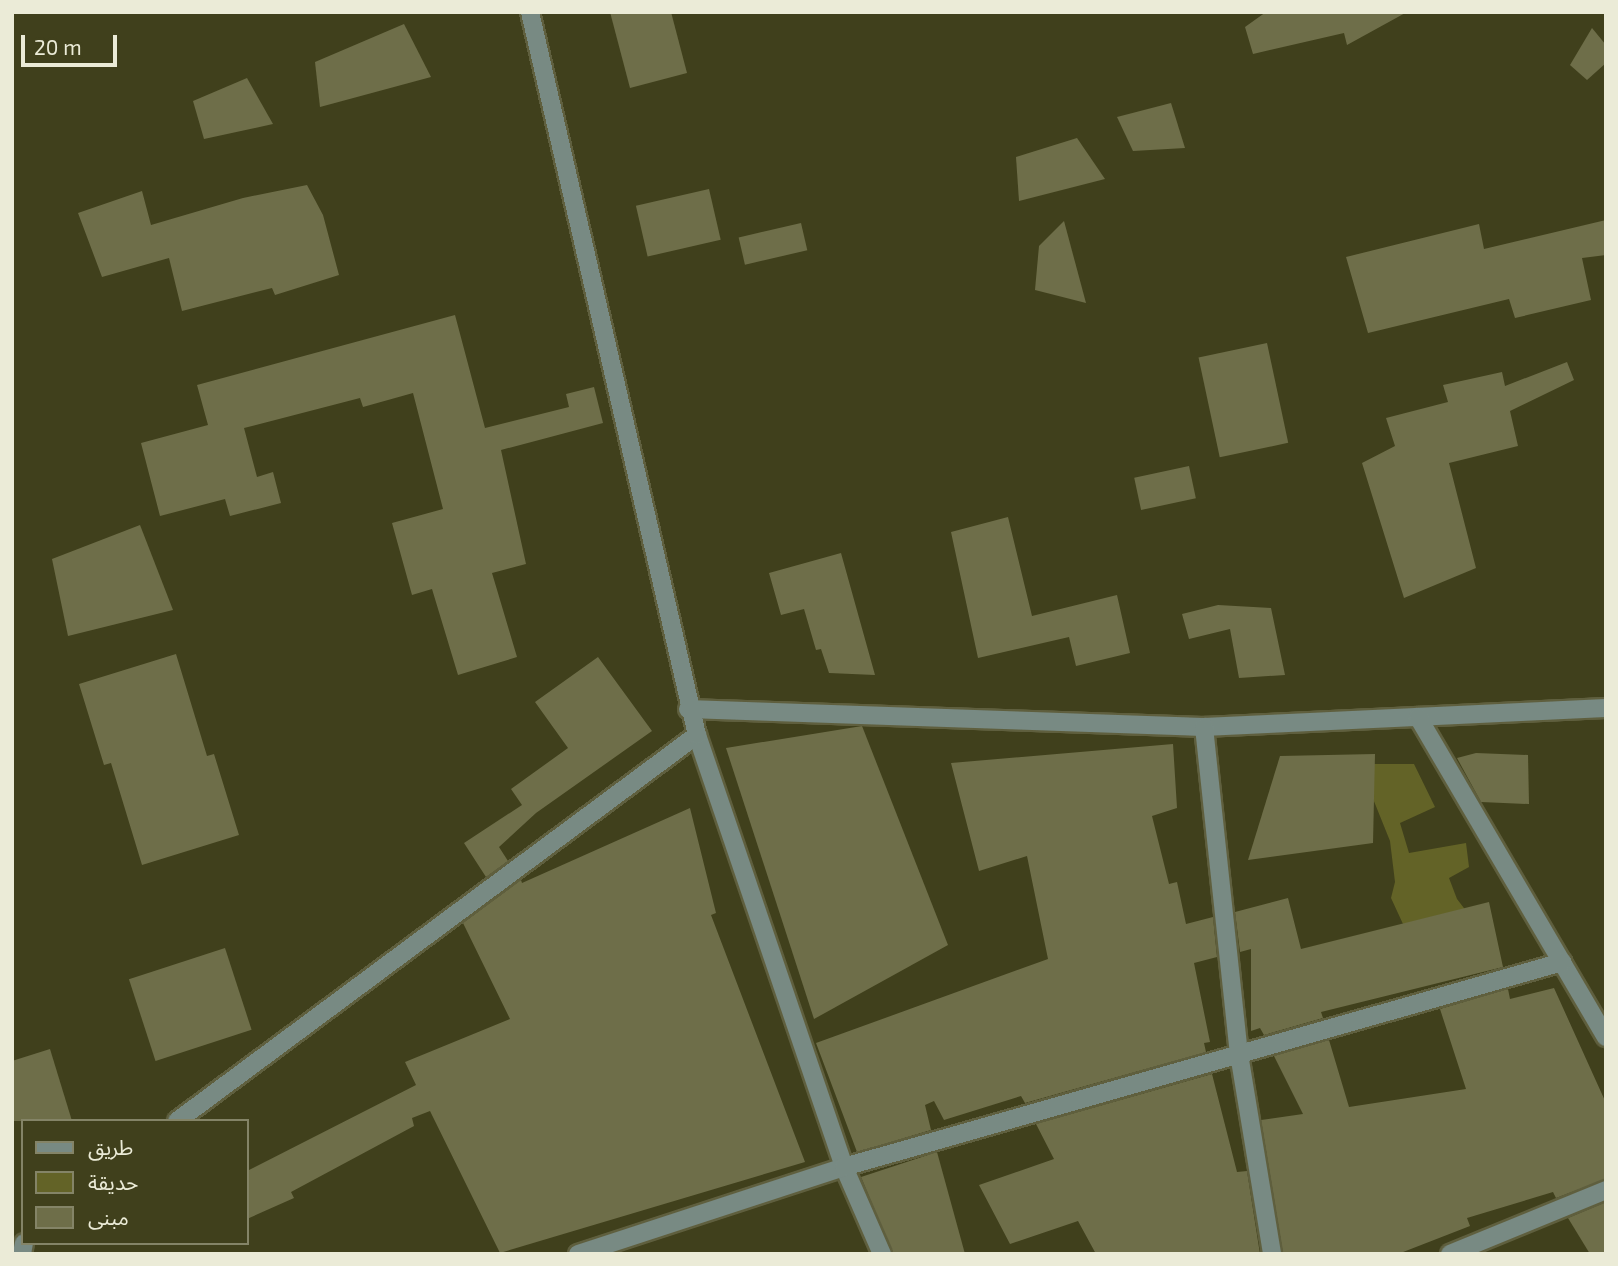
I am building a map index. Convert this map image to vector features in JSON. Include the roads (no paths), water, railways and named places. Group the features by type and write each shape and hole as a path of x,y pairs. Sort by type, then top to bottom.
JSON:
{"street":[{"path":"530,12 688,709 844,1167 882,1254"},
{"path":"688,709 1204,727 1606,708"},
{"path":"1418,717 1606,1037"},
{"path":"1204,727 1238,1054 1272,1254"},
{"path":"180,1119 697,735"},
{"path":"578,1254 844,1167 1562,962"},
{"path":"1450,1254 1606,1190"}]}
